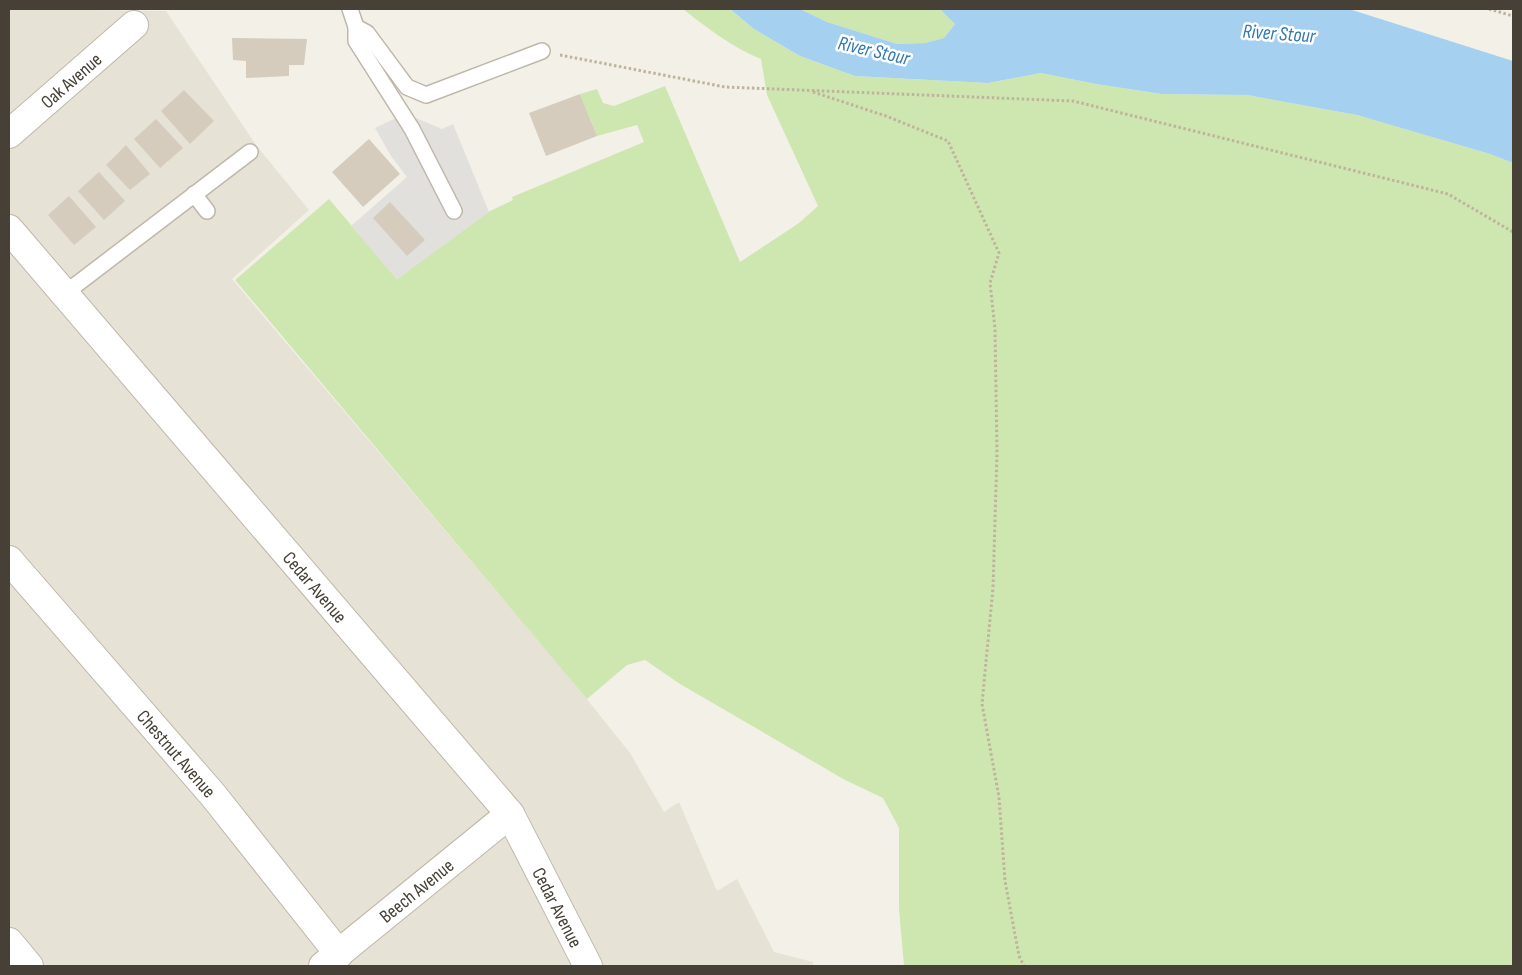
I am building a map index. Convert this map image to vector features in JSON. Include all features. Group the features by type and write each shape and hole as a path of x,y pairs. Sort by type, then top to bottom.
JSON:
{"street":[{"name":"Oak Avenue","path":"9,134 134,26"},
{"name":"Cedar Avenue","path":"9,229 510,814 588,966"},
{"name":"Chestnut Avenue","path":"9,560 213,795 331,960"},
{"name":"Beech Avenue","path":"331,960 510,814"},
{"path":"9,942 29,966"}],"lane":[{"path":"350,9 356,27 356,41 412,129 454,211"},
{"path":"356,27 368,33 407,87 426,95 542,51"},
{"path":"64,294 250,152"},
{"path":"194,194 207,211"}],"path":[{"path":"1489,9 1513,16"},
{"path":"542,51 725,87 1073,101 1448,194 1513,232"},
{"path":"807,90 886,116 948,141 999,253 990,282 995,329 997,453 993,588 982,704 998,797 1005,881 1019,956 1024,966"}],"shaded area":[{"path":"9,9 166,11 256,145 309,210 232,279 570,678 630,753 664,812 679,802 717,891 737,879 774,952 813,962 813,966 9,966"},
{"path":"396,118 416,118 442,129 453,124 489,212 397,279 351,226 407,177 391,156 375,128"}],"green space":[{"path":"683,9 730,9 754,29 800,56 855,76 988,83 1041,73 1162,94 1247,95 1357,115 1490,154 1513,163 1513,966 904,966 899,909 899,828 883,798 845,780 680,684 645,660 627,665 587,699 235,280 329,199 397,279 488,212 513,200 512,197 644,142 637,125 597,136 580,94 597,89 603,103 614,106 665,86 740,262 799,223 818,206 767,95 761,59 730,43"},
{"path":"800,9 940,9 955,24 944,38 925,43 897,44 827,22"}],"water":[{"name":"River Stour","path":"730,9 800,9 827,22 897,44 925,43 944,38 955,24 940,9 1349,9 1513,61 1513,163 1490,154 1357,115 1247,95 1162,94 1041,73 988,83 855,76 800,56 754,29"}],"building":[{"path":"232,38 307,39 304,65 289,65 289,76 246,78 246,61 233,60"},
{"path":"184,90 214,121 190,144 161,111"},
{"path":"580,94 597,136 546,156 529,113"},
{"path":"156,119 183,148 160,168 134,139"},
{"path":"369,139 400,174 363,207 332,172"},
{"path":"126,145 150,174 130,190 106,165"},
{"path":"99,172 125,201 104,220 78,191"},
{"path":"69,196 96,227 74,245 48,215"},
{"path":"390,202 425,240 407,256 373,218"}]}
